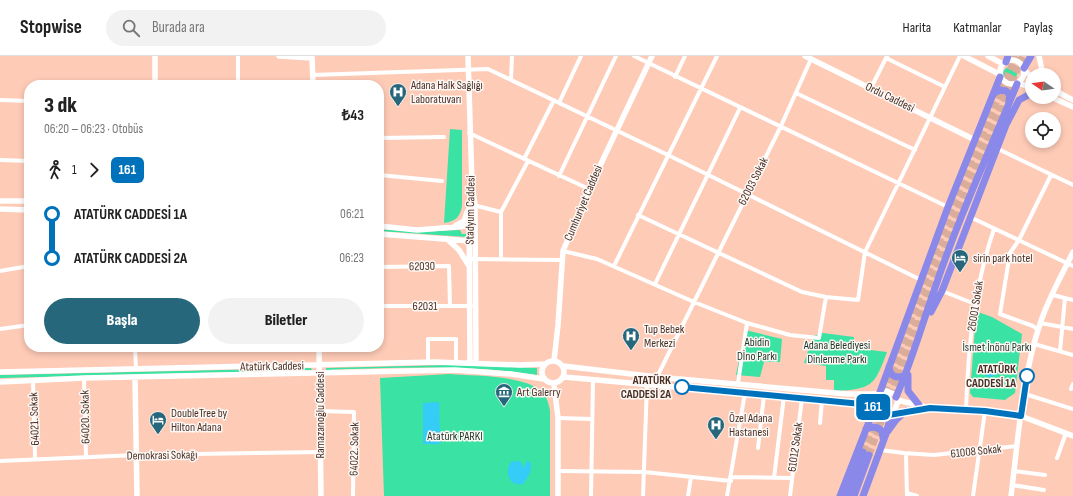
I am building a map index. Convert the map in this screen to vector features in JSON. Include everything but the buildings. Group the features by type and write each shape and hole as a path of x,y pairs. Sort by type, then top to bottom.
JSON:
{"highway":[{"path":"1024,69 1031,56"},
{"path":"878,393 922,280 948,207 1000,75"},
{"path":"923,326 942,292 970,217 1008,104 1017,84"},
{"path":"994,93 1000,90 1006,91 1010,95 1008,104"},
{"path":"897,398 909,368 935,288 993,146 1014,108 1025,96"},
{"path":"888,367 889,372 894,377 906,375"},
{"path":"909,368 908,391 919,405"},
{"path":"840,496 873,407"},
{"path":"884,437 896,420 906,411"},
{"path":"863,496 892,414"},
{"path":"866,429 872,426 881,430 884,437"},
{"path":"847,496 866,453 854,496"}],"main road":[{"path":"155,56 155,80"},
{"path":"279,56 312,57 312,80"},
{"name":"Stadyum Caddesi","path":"468,56 469,133 472,184 469,204 469,226 473,259 470,268 473,363"},
{"name":"Cumhuriyet Caddesi","path":"554,361 563,251 589,189 652,56"},
{"name":"Ordu Caddesi","path":"805,56 975,140"},
{"path":"964,56 1000,75 1008,84 1025,86"},
{"path":"988,56 1016,61 1024,69 1023,78 1017,84"},
{"path":"1039,56 1042,68"},
{"path":"1000,75 1006,60"},
{"path":"1061,94 1073,100"},
{"path":"1061,102 1073,107"},
{"path":"472,184 475,205 473,259 473,363"},
{"path":"0,201 24,202"},
{"path":"453,228 464,221 467,216 469,204"},
{"path":"0,209 24,210"},
{"path":"384,227 417,230 469,226"},
{"path":"384,234 470,241"},
{"path":"447,239 460,250 470,268"},
{"path":"1011,496 1028,366 1040,323 1053,295 1071,264 1073,252"},
{"name":"Ramazanoğlu Caddesi","path":"319,352 324,496"},
{"path":"554,384 544,379 542,372 545,364 554,361 563,366 657,377 738,383 847,394 878,393 888,390 897,398 930,408"},
{"name":"Atatürk Caddesi","path":"0,372 428,362 545,364"},
{"path":"563,366 565,371 564,377"},
{"name":"Atatürk Caddesi","path":"0,382 84,378 455,370 511,374 544,379"},
{"path":"135,377 137,496"},
{"path":"554,384 564,377 784,396 873,407 879,414 892,414 930,408 985,411 1021,416 1073,436"},
{"path":"554,384 558,418 558,496"},
{"path":"873,407 878,393"},
{"path":"892,414 898,405 897,398"},
{"name":"Ramazanoğlu Caddesi","path":"321,496 322,452"}],"street":[{"path":"238,56 238,80"},
{"path":"511,80 512,56"},
{"path":"501,259 501,212 526,160 581,56"},
{"path":"559,176 616,56"},
{"path":"634,56 701,90 781,126 948,207"},
{"path":"675,77 685,56"},
{"path":"614,266 717,56"},
{"path":"638,215 802,292 826,297 858,300 865,252 960,56"},
{"path":"871,88 886,57 944,87"},
{"name":"62003 Sokak","path":"657,377 746,194 781,126 811,59"},
{"path":"312,76 469,71 488,69 588,116 922,280"},
{"path":"796,93 915,150"},
{"path":"0,100 24,101"},
{"path":"655,284 740,108"},
{"path":"469,133 589,189"},
{"path":"384,138 444,137"},
{"path":"993,146 1073,185"},
{"path":"0,160 24,161"},
{"path":"384,175 442,181"},
{"path":"1038,330 1033,326 1000,314 1010,253 1019,240 1051,175"},
{"path":"469,204 501,212"},
{"path":"970,217 1071,264"},
{"name":"26001 Sokak","path":"966,410 971,326 974,304 983,261 994,229"},
{"path":"563,251 597,259 694,302 747,323 790,335 819,338 826,297"},
{"path":"473,259 562,260"},
{"name":"62030","path":"384,267 449,266 450,306"},
{"path":"0,271 24,267"},
{"path":"942,292 974,304"},
{"path":"1053,295 1073,300"},
{"path":"1060,351 1065,298"},
{"name":"62031","path":"384,306 471,306"},
{"path":"738,383 747,323"},
{"path":"1040,323 1073,329"},
{"path":"0,329 24,326"},
{"path":"428,362 428,339 456,339 456,362"},
{"path":"1034,344 1073,354"},
{"path":"135,352 136,369"},
{"name":"64020. Sokak","path":"84,378 86,457"},
{"path":"591,496 593,379"},
{"name":"64021. Sokak","path":"33,380 35,458"},
{"path":"643,496 647,384"},
{"path":"1071,389 1073,384"},
{"path":"727,496 745,393"},
{"path":"1025,394 1073,409"},
{"path":"758,448 764,395"},
{"path":"774,478 784,396"},
{"name":"61012 Sokak","path":"790,496 802,398"},
{"path":"820,423 822,400"},
{"name":"64022. Sokak","path":"321,411 354,412 353,496"},
{"path":"973,496 985,411"},
{"path":"558,418 592,419"},
{"path":"1057,458 1066,433"},
{"name":"61008 Sokak","path":"905,453 934,455 1018,446"},
{"path":"880,450 905,453 907,494 917,496"},
{"name":"Demokrasi Sokağı","path":"0,461 35,458 136,455 322,452"},
{"path":"1014,470 1045,475"},
{"path":"558,471 644,472 691,477 731,479 791,478"},
{"path":"688,496 691,477"},
{"path":"1012,485 1044,490"}],"green space":[{"path":"1010,67 1015,69 1017,74 1015,79 1010,81 1005,79 1003,74 1005,69"},
{"path":"450,129 462,130 462,206 457,218 444,223"},
{"path":"384,229 417,232 460,230 462,234 466,234 467,237 384,231"},
{"name":"İsmet İnönü Parkı","path":"978,312 992,317 1022,334 1015,393 1005,400 973,397 970,393 976,315"},
{"name":"Abidin Dİno Parkı","path":"745,330 782,339 780,362 764,362 760,377 736,375"},
{"name":"Adana Belediyesi Dinlenme Parkı","path":"823,333 854,337 854,348 887,352 879,373 875,379 864,387 834,391 834,380 826,380 826,366 804,363 813,336"},
{"path":"450,365 537,368 537,375 484,369 458,368 326,370 326,368"},
{"path":"311,368 312,370 0,378 0,375"},
{"name":"Atatürk PARKI","path":"450,374 511,379 533,386 543,393 550,410 550,496 384,496 380,378"},
{"path":"884,395 891,400 892,403 887,410 884,411 877,406 876,403 881,396"}],"water":[{"path":"988,365 992,365 996,371 992,377 988,377 984,373 984,369"},
{"path":"439,402 440,444 423,444 423,403"},
{"path":"527,461 530,462 531,465 530,473 523,484 514,483 511,481 508,474 511,462 521,462 523,468"}],"tunnel":[{"path":"863,452 951,210 1016,56"},
{"path":"869,455 957,211 1023,56"}],"bus line":[{"name":"161","path":"682,387 872,405 876,412 883,416 891,415 894,412 930,408 985,411 1021,416 1027,376"}],"place":[{"name":"Adana Halk Sağlığı Laboratuvarı","path":"398,107"},
{"name":"sirin park hotel","path":"960,273"},
{"name":"Tup Bebek Merkezi","path":"631,351"},
{"name":"ATATÜRK CADDESİ 1A","path":"1027,376"},
{"name":"ATATÜRK CADDESİ 2A","path":"682,387"},
{"name":"Art Galerry","path":"504,407"},
{"name":"DoubleTree by Hilton Adana","path":"158,435"},
{"name":"Özel Adana Hastanesi","path":"716,440"}]}
